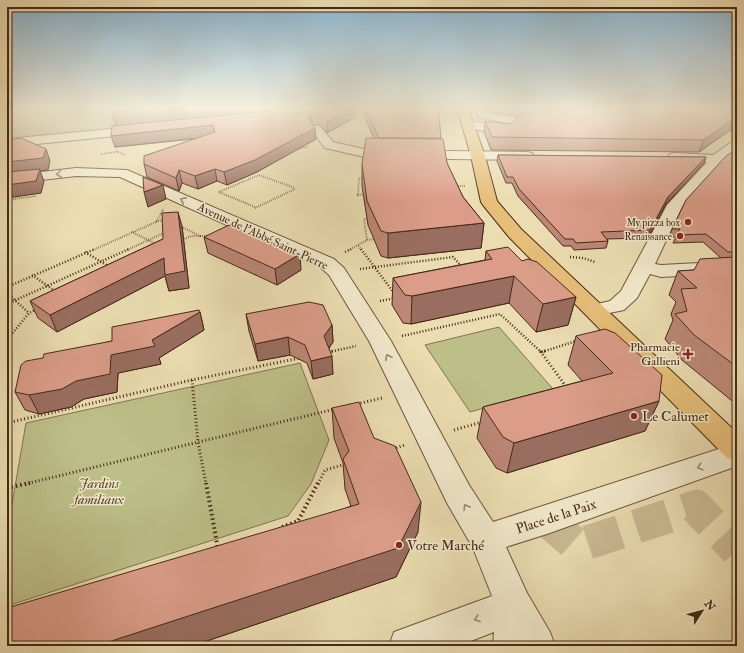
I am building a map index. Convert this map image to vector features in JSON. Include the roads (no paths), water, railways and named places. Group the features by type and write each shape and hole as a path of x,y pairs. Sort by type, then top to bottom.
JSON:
{"main road":[{"path":"472,138 489,202 516,233 595,310 652,369 737,450"}],"street":[{"path":"7,143 53,138"},
{"path":"324,138 329,145 369,154 537,156"},
{"path":"595,310 617,306 630,294 675,205 716,160 737,144"},
{"path":"663,157 706,158 716,160"},
{"name":"Avenue de l'Abbé Saint-Pierre","path":"7,180 76,172 122,173 326,263 337,272 380,341 458,494 486,540"},
{"path":"644,267 661,271 737,267"},
{"name":"Place de la Paix","path":"486,540 509,530 547,520 737,454"},
{"path":"486,540 514,606 536,646"},
{"path":"408,646 514,606"},
{"path":"512,646 514,606"}],"tunnel":[{"path":"547,520 577,546 696,507 737,550"}],"place":[{"name":"My pizza box","path":"688,222"},
{"name":"Renaissance","path":"680,236"},
{"name":"Pharmacie Gallieni","path":"688,354"},
{"name":"Le Calumet","path":"634,416"},
{"name":"Votre Marché","path":"399,545"}],"park label":[{"name":"Jardins familiaux","path":"99,492"}]}
